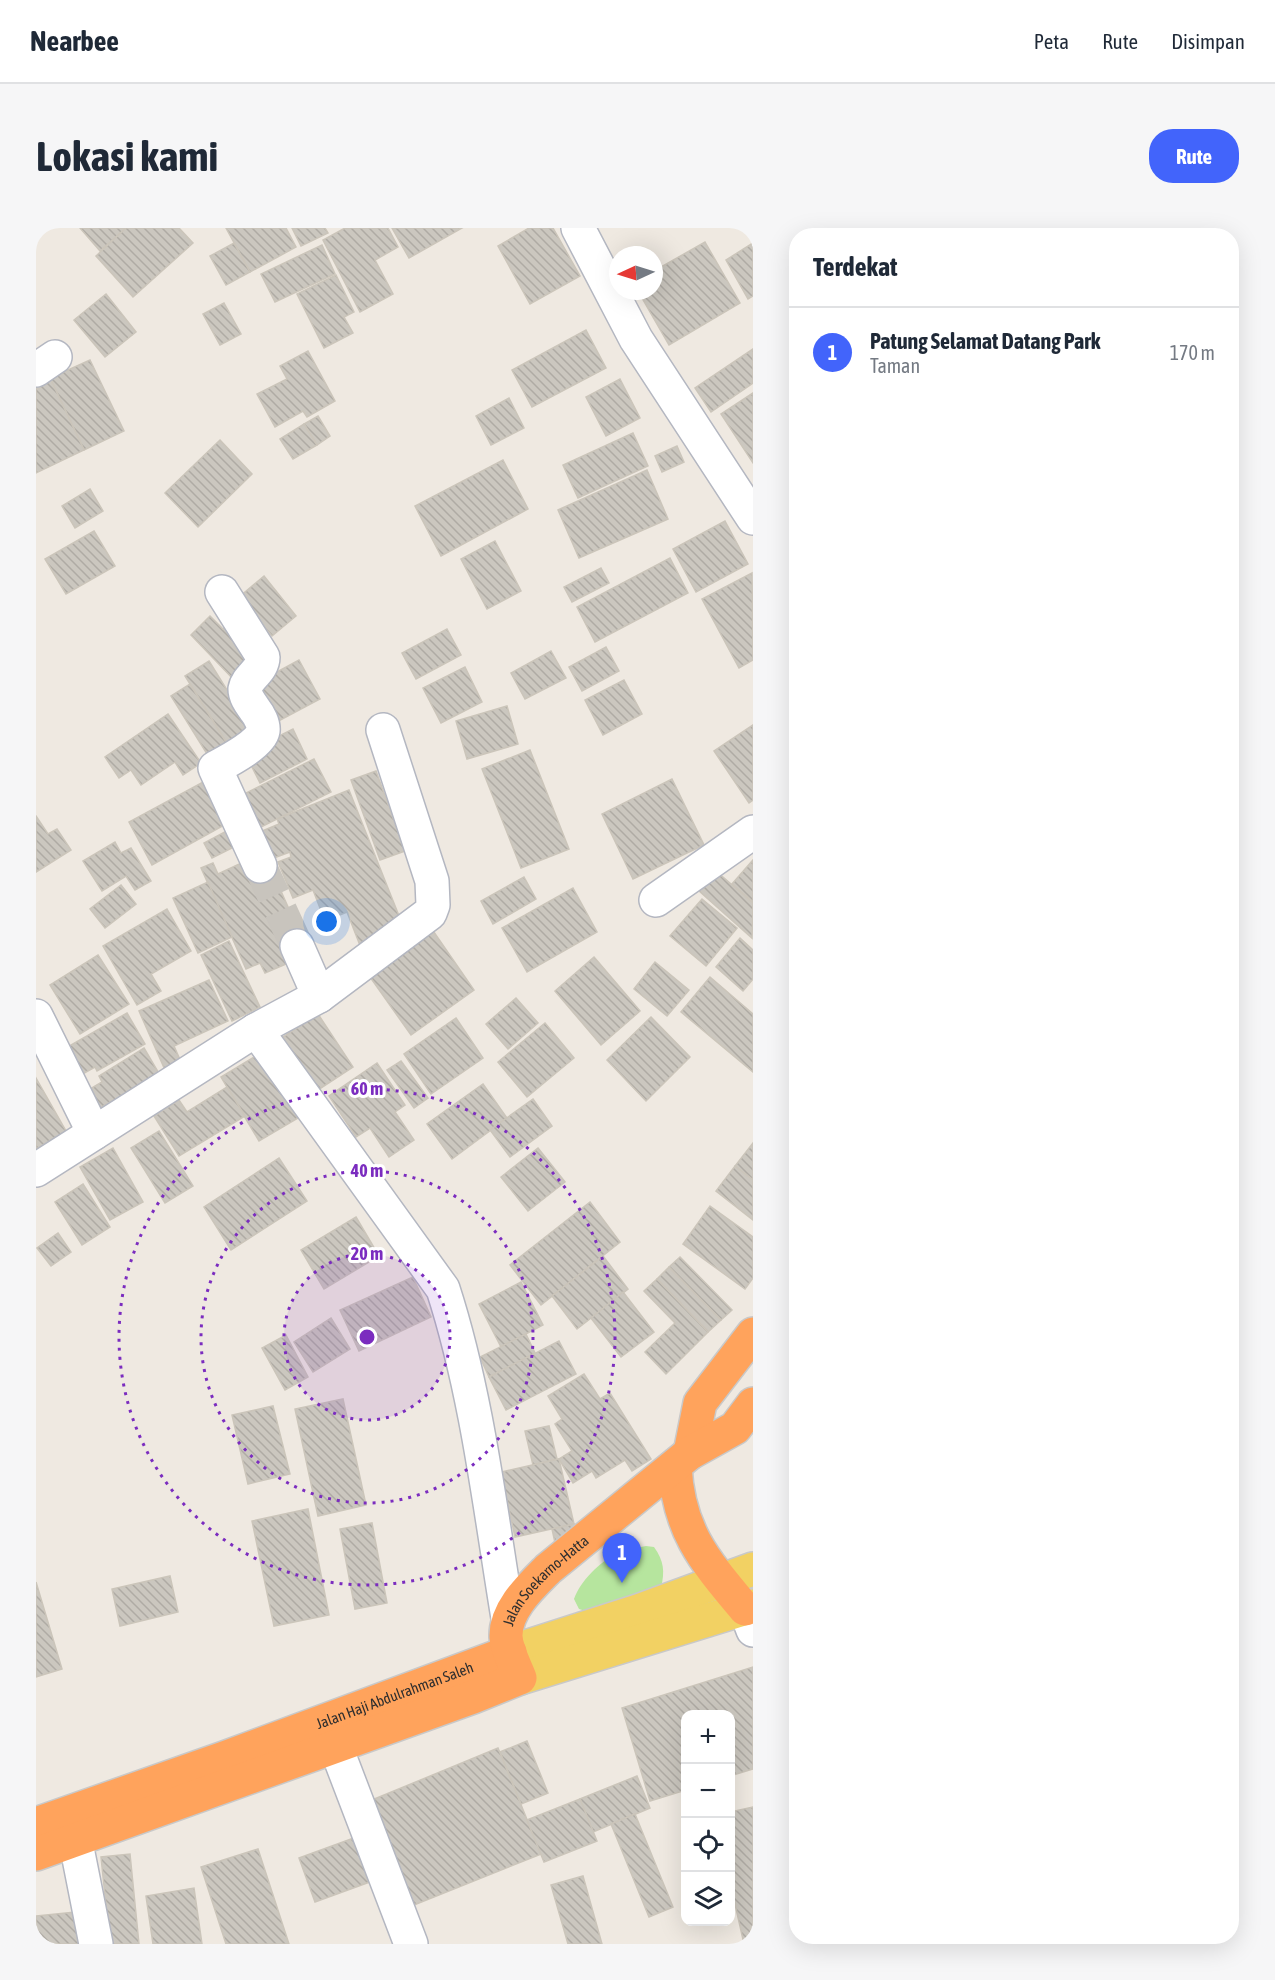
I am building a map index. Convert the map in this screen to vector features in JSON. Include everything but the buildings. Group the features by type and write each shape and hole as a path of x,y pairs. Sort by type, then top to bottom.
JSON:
{"highway":[{"path":"750,1615 699,1553 688,1530 676,1491 682,1460 700,1403 753,1334"},
{"name":"Jalan Soekarno-Hatta","path":"515,1665 506,1637 508,1618 528,1590 548,1569 682,1460 735,1428 753,1404"},
{"name":"Jalan Haji Abdulrahman Saleh","path":"36,1854 75,1838 473,1697 515,1665"},
{"name":"Jalan Haji Abdulrahman Saleh","path":"36,1824 224,1758 515,1665"}],"main road":[{"name":"Jalan Haji Abdulrahman Saleh","path":"515,1665 638,1611 753,1569"},
{"name":"Jalan Haji Abdulrahman Saleh","path":"515,1665 750,1615"}],"street":[{"path":"578,228 636,339 753,518"},
{"path":"222,592 264,662 246,686 245,692 260,717 263,731 261,736 245,750 215,768 260,866"},
{"path":"36,1170 256,1030 319,996 430,913 433,905 432,881 383,730"},
{"path":"656,900 753,832"},
{"path":"297,946 319,996"},
{"path":"36,1016 94,1133"},
{"path":"256,1030 443,1289 452,1316 477,1431 508,1618"},
{"path":"335,1745 411,1944"},
{"path":"75,1838 96,1944"}],"green space":[{"path":"646,1546 654,1547 662,1562 661,1588 592,1613 579,1609 574,1599 577,1592 597,1567 620,1552"}],"tunnel":[{"path":"260,866 297,946"}],"place":[{"name":"Patung Selamat Datang Park","path":"622,1583"}]}
